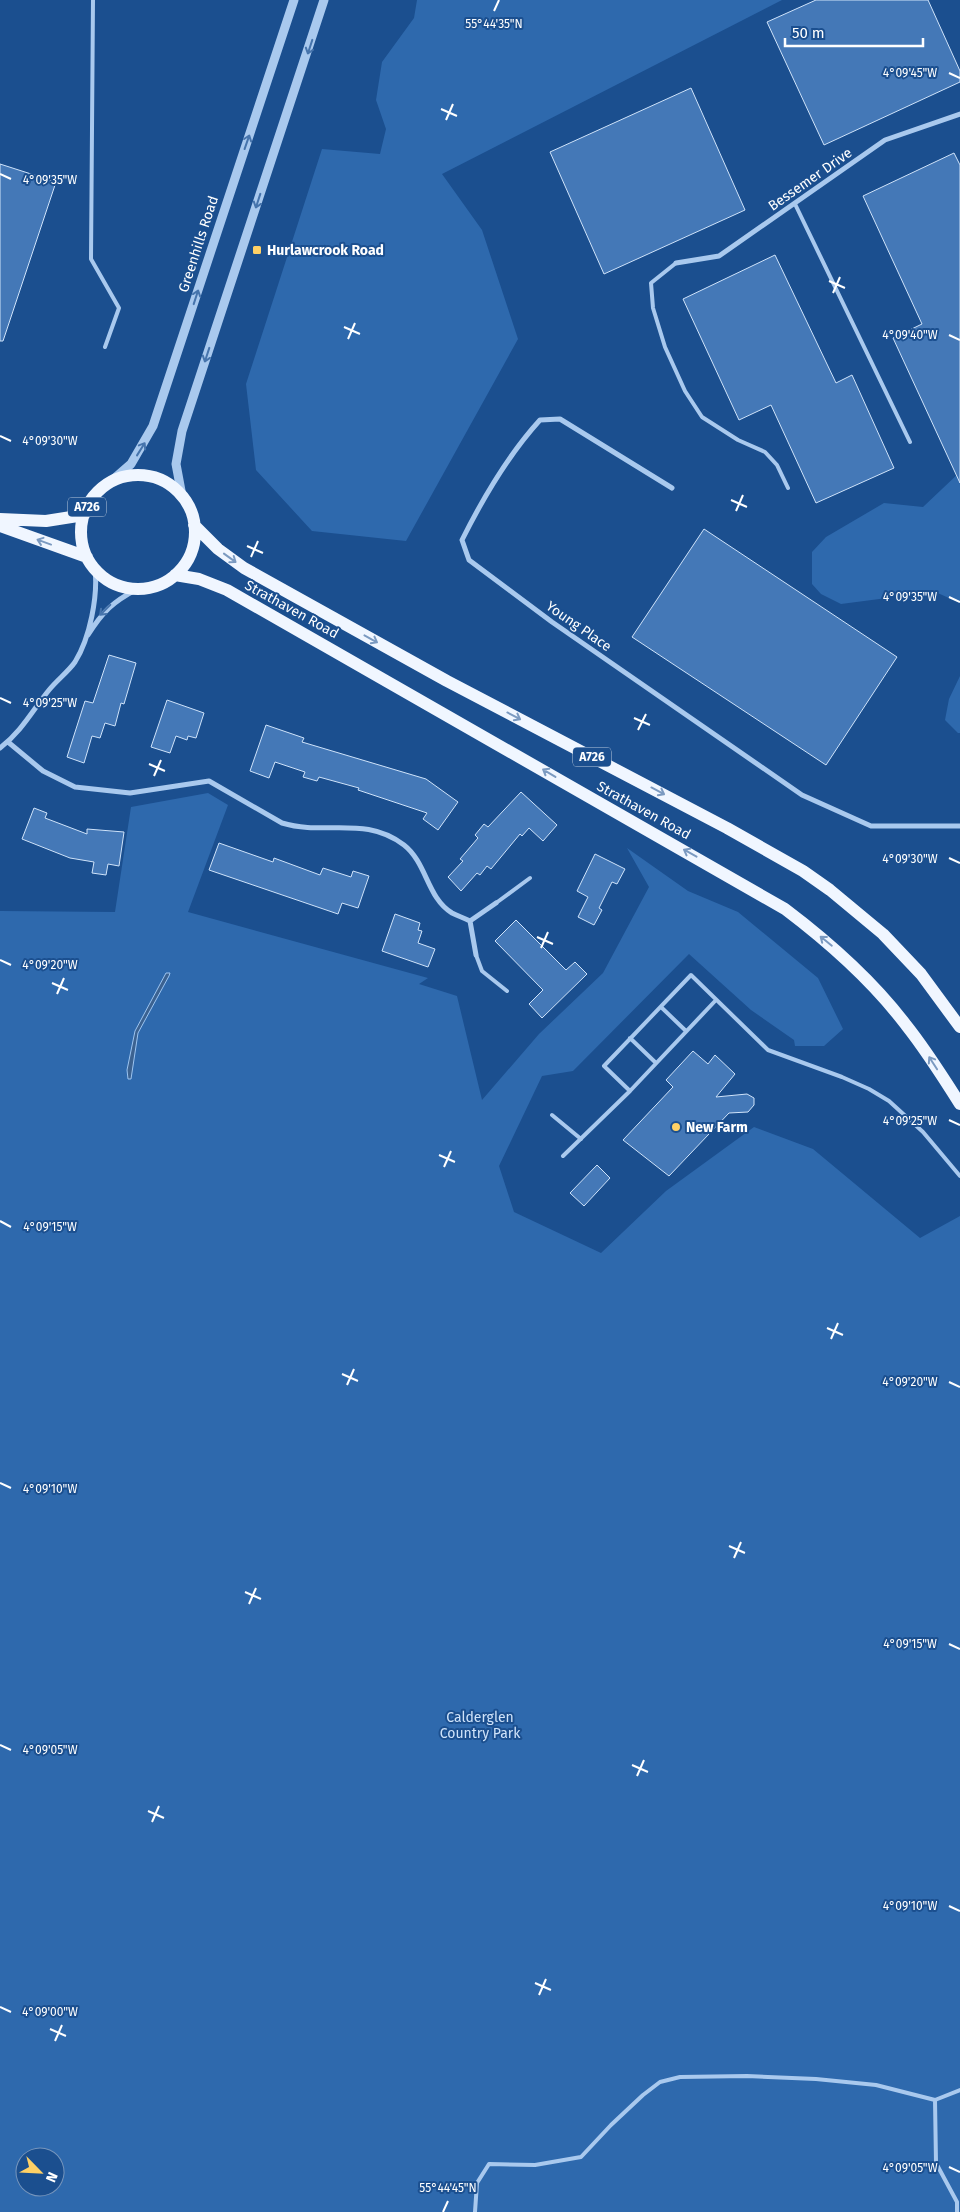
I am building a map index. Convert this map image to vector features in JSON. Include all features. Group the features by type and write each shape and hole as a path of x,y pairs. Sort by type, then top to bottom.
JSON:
{"main road":[{"name":"A726","path":"147,476 166,483 182,496 190,510 194,525 193,547 183,567 176,574 158,585 137,589 122,587 107,580 95,570 87,558 82,536 84,515 89,503 108,484 126,477 147,476"},
{"name":"A726","path":"0,519 46,521 84,515"},
{"name":"Strathaven Road","path":"194,525 218,549 244,568 447,681 727,828 810,876 854,908 906,957 960,1027"},
{"path":"0,526 87,558"},
{"name":"Strathaven Road","path":"176,574 199,579 226,590 785,909 834,947 890,1005 924,1050 960,1104"}],"street":[{"name":"Greenhills Road","path":"108,484 131,464 153,426 294,0"},
{"path":"182,496 176,464 182,431 324,0"},
{"name":"Bessemer Drive","path":"676,264 719,256 885,140 960,114"},
{"name":"Young Place","path":"672,488 560,419 540,420 528,434 478,506 462,540 469,560 552,622 802,794 871,826 960,826"},
{"path":"84,642 96,598 95,570"},
{"path":"0,748 17,735 49,689 74,662 100,616 114,601 137,589"},
{"path":"8,742 43,771 75,787 130,793 209,781 287,824 313,828 362,827 383,833 405,846 420,862 434,893 441,903 452,913 470,921"},
{"path":"470,921 496,903"},
{"path":"470,921 476,955"}],"lane":[{"path":"94,0 91,259 119,308 105,347"},
{"path":"795,204 910,442"},
{"path":"676,264 651,283 653,308 666,348 685,391 702,417 738,440 765,452 777,465 788,488"},
{"path":"496,903 530,878"},
{"path":"476,955 482,970 507,991"},
{"path":"630,1091 604,1066 691,975 768,1050 869,1088 889,1101 923,1132 960,1176"},
{"path":"563,1156 630,1091 716,1000"},
{"path":"660,1007 686,1031"},
{"path":"630,1038 656,1063"},
{"path":"552,1115 581,1139"},
{"path":"475,2212 477,2183 489,2164 535,2165 581,2157 611,2125 660,2082 680,2077 747,2076 816,2079 876,2085 935,2100 960,2090"},
{"path":"935,2100 936,2163 957,2202 957,2212"}],"green space":[{"path":"417,0 782,0 442,174 482,230 518,339 406,541 312,531 256,470 246,384 322,149 380,154 386,129 376,100 382,62 414,18"},
{"path":"960,472 960,603 931,590 918,594 901,592 887,598 841,604 821,594 812,584 812,552 826,537 884,503 923,507"},
{"path":"960,676 960,733 958,733 945,720 949,699"},
{"name":"Calderglen Country Park","path":"208,793 228,805 188,912 428,978 419,984 457,996 482,1100 539,1034 603,973 649,887 627,848 688,891 738,912 818,978 843,1029 824,1046 795,1046 794,1040 751,1010 689,954 573,1071 542,1076 499,1166 514,1212 601,1253 666,1191 754,1127 813,1149 920,1238 960,1216 960,2212 0,2212 0,911 115,912 131,807"}],"shaded area":[{"path":"166,973 170,973 138,1033 131,1079 128,1079 127,1070 135,1031"}],"building":[{"path":"816,0 928,0 960,71 960,82 824,145 767,22"},
{"path":"691,88 745,210 604,274 550,152"},
{"path":"954,153 960,165 960,483 893,338 922,324 863,196"},
{"path":"0,164 56,182 3,341 0,341"},
{"path":"775,255 836,383 852,375 894,468 816,503 771,405 739,420 683,299"},
{"path":"704,529 897,657 826,765 632,637"},
{"path":"109,655 136,663 124,704 121,703 115,726 105,723 100,738 92,736 84,763 67,757 85,701 93,703"},
{"path":"167,700 204,713 196,738 188,736 187,740 176,736 170,753 151,747"},
{"path":"266,725 304,738 302,742 426,779 458,802 438,830 423,819 427,813 358,790 359,788 319,777 317,781 303,777 305,772 275,762 269,778 250,771"},
{"path":"521,792 557,825 543,841 529,828 522,836 520,834 491,869 487,866 480,875 477,873 461,891 448,877 463,861 460,859 478,838 475,835 484,824 488,827"},
{"path":"34,808 47,813 45,818 87,834 87,829 124,832 119,866 108,864 106,875 92,873 94,862 70,858 22,839"},
{"path":"219,843 273,862 274,858 320,875 323,868 351,877 353,871 369,876 358,908 342,903 338,914 209,870"},
{"path":"595,854 625,869 617,884 612,882 599,908 602,910 594,925 578,917 588,897 577,891"},
{"path":"395,914 420,923 418,930 422,931 418,943 435,949 428,967 382,951"},
{"path":"516,920 566,970 575,962 587,974 542,1018 529,1004 543,990 495,941"},
{"name":"New Farm","path":"693,1051 708,1064 715,1055 735,1074 716,1097 747,1094 754,1098 754,1105 748,1112 729,1113 669,1176 623,1140 673,1087 666,1080"},
{"path":"597,1165 610,1178 584,1206 570,1193"}],"place":[{"name":"Hurlawcrook Road","path":"257,250"},
{"name":"New Farm","path":"676,1127"}]}
